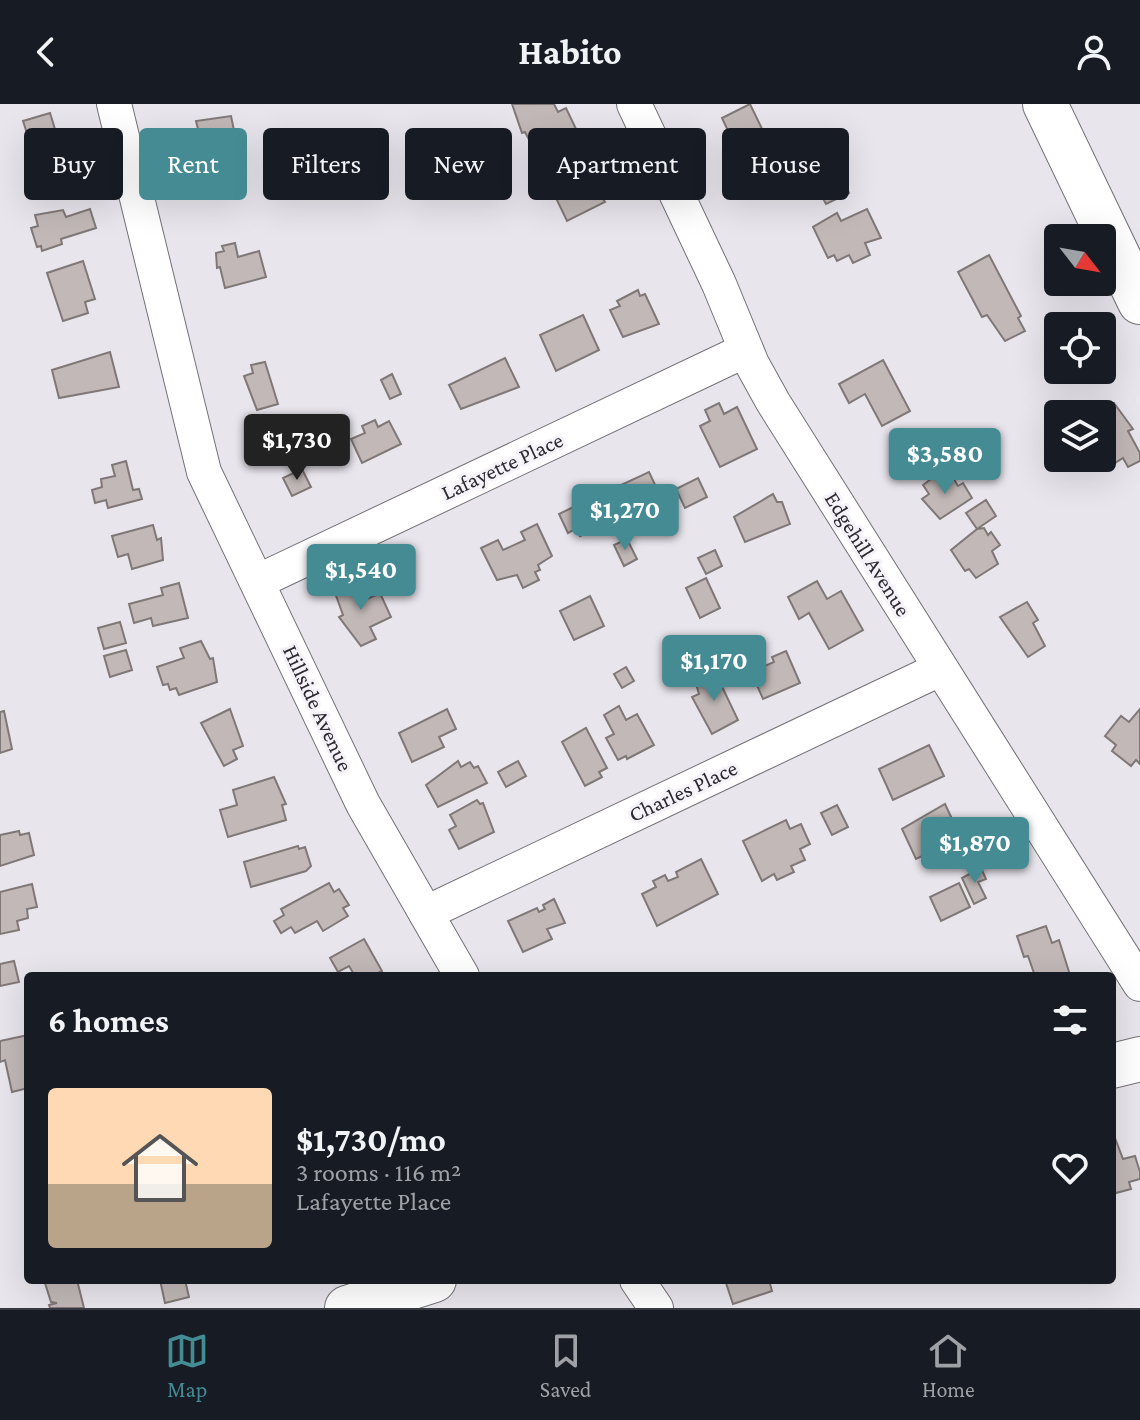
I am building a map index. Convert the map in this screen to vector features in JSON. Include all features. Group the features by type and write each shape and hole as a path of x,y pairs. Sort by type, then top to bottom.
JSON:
{"main road":[{"path":"1045,104 1140,302"},
{"path":"1116,1065 1140,1059"},
{"path":"347,1308 422,1284"}],"street":[{"name":"Hillside Avenue","path":"114,104 204,472 259,581 363,804 460,972"},
{"name":"Edgehill Avenue","path":"634,104 746,350 773,402 1140,984"},
{"name":"Lafayette Place","path":"259,581 746,350"},
{"name":"Charles Place","path":"426,913 940,669"},
{"path":"640,1284 656,1308"}],"building":[{"path":"512,104 554,104 558,112 566,108 576,128 528,128 528,138 525,132 522,133"},
{"path":"750,104 762,128 727,128 722,118"},
{"path":"50,113 55,128 25,128 23,121"},
{"path":"231,116 234,128 198,128 196,121"},
{"path":"557,200 605,202 567,221"},
{"path":"90,209 96,228 61,239 62,244 42,251 41,246 37,247 31,228 38,226 35,215 63,210 66,217"},
{"path":"867,209 881,238 865,243 870,255 853,263 849,255 837,261 834,255 828,258 813,227 837,213 841,221"},
{"path":"235,243 238,257 259,251 266,277 225,288 220,267 217,268 216,253 224,251 222,246"},
{"path":"989,255 1021,316 1018,318 1025,331 1005,341 987,315 982,317 958,272"},
{"path":"83,261 95,299 85,302 88,313 63,321 47,273"},
{"path":"638,290 640,296 645,294 659,324 623,337 610,310 620,306 617,301"},
{"path":"583,315 599,350 556,371 540,335"},
{"path":"110,352 119,387 59,398 52,370"},
{"path":"505,358 519,387 461,409 449,385"},
{"path":"883,360 910,411 882,426 865,394 849,403 839,384"},
{"path":"265,362 278,404 257,410 244,376 253,373 251,365"},
{"path":"392,374 401,394 390,399 381,380"},
{"path":"719,403 724,414 737,407 757,449 720,467 700,426 710,421 705,410"},
{"path":"1116,406 1133,429 1128,431 1140,453 1140,461 1128,467 1123,458 1116,462"},
{"path":"375,420 378,427 389,421 401,444 362,463 351,439 365,433 362,426"},
{"path":"126,461 133,490 139,489 142,499 108,508 106,500 95,503 92,490 102,487 101,479 115,476 112,465"},
{"path":"302,469 311,487 292,496 283,478"},
{"path":"649,472 665,506 654,512 656,517 639,526 633,513 623,518 615,500 625,495 621,485"},
{"path":"938,474 943,482 952,476 958,486 963,483 972,498 940,519 922,499 929,494 923,485"},
{"path":"698,478 707,497 685,508 676,489"},
{"path":"773,494 777,502 782,502 790,524 745,542 734,517"},
{"path":"594,497 607,523 580,536 577,528 568,533 559,514"},
{"path":"986,500 996,516 977,529 966,513"},
{"path":"537,524 552,556 538,565 540,570 535,572 539,580 523,588 517,575 497,580 481,548 498,540 503,550 525,540 521,532"},
{"path":"153,525 157,540 161,538 163,560 132,569 128,554 118,557 112,536"},
{"path":"984,528 988,535 991,532 1000,545 992,551 998,564 976,578 969,569 965,571 951,550 977,529"},
{"path":"627,539 637,559 624,566 614,545"},
{"path":"715,550 722,566 706,574 698,558"},
{"path":"706,578 720,608 700,618 686,588"},
{"path":"354,581 365,600 380,593 391,617 370,627 376,639 361,646 339,617 343,615 334,590"},
{"path":"817,581 827,599 841,591 863,630 829,649 809,613 799,619 788,597"},
{"path":"179,583 188,618 153,626 151,618 134,623 129,604 163,595 161,588"},
{"path":"590,596 604,626 574,640 560,611"},
{"path":"1027,602 1038,620 1033,623 1045,646 1028,657 1000,617"},
{"path":"120,622 126,643 104,649 98,628"},
{"path":"201,641 210,659 213,658 217,682 179,695 176,688 170,690 168,684 163,685 157,667 184,658 180,648"},
{"path":"126,650 132,670 110,677 104,656"},
{"path":"786,651 800,683 763,699 751,672 774,662 772,657"},
{"path":"626,667 634,681 622,688 614,674"},
{"path":"715,672 738,720 712,734 692,697 699,694 694,677"},
{"path":"619,706 626,720 637,714 654,745 627,759 626,756 618,760 606,738 614,734 604,715"},
{"path":"230,709 243,746 233,750 237,759 224,766 201,723"},
{"path":"447,709 456,729 439,737 444,747 412,762 399,733"},
{"path":"1140,709 1140,764 1136,760 1131,766 1112,751 1116,745 1105,736 1121,716 1129,722"},
{"path":"4,711 12,749 0,753 0,712"},
{"path":"586,728 607,768 599,772 602,777 585,786 562,742"},
{"path":"929,745 944,776 893,800 879,769"},
{"path":"458,761 461,767 470,762 474,768 478,766 487,783 438,807 426,785"},
{"path":"518,761 526,776 506,787 498,772"},
{"path":"274,777 286,804 282,805 286,820 228,837 220,810 237,805 233,790"},
{"path":"477,800 483,803 494,832 459,849 449,830 456,826 450,815"},
{"path":"945,804 961,838 916,859 902,829"},
{"path":"837,805 848,827 832,835 821,813"},
{"path":"786,820 790,829 801,824 810,844 800,849 805,860 791,866 794,872 777,880 774,874 762,881 743,841"},
{"path":"19,831 20,835 29,833 34,855 0,866 0,835"},
{"path":"298,846 299,849 305,847 311,866 306,871 251,887 244,862"},
{"path":"701,859 718,894 657,926 642,894 656,887 653,881 665,875 668,881 678,877 676,872"},
{"path":"981,868 986,879 978,882 986,898 974,904 962,878"},
{"path":"329,883 334,892 339,889 349,905 343,908 348,916 323,931 317,921 295,933 291,927 281,933 274,921 284,915 281,909"},
{"path":"959,883 970,907 941,921 930,897"},
{"path":"32,884 37,907 27,909 28,918 17,921 19,930 0,934 0,892"},
{"path":"554,899 565,923 547,929 552,939 523,952 508,921 537,908 539,912 545,909 543,905"},
{"path":"1046,926 1052,943 1059,940 1069,972 1034,972 1028,956 1024,957 1017,936"},
{"path":"364,939 382,971 353,972 349,966 338,972 330,958"},
{"path":"14,961 19,982 0,986 0,964"},
{"path":"24,1036 24,1089 12,1092 5,1060 0,1062 0,1041"},
{"path":"1116,1141 1123,1159 1135,1156 1140,1172 1140,1179 1129,1182 1131,1189 1116,1193"},
{"path":"45,1284 78,1284 84,1308 50,1308 49,1305 57,1303 51,1302"},
{"path":"161,1284 186,1284 189,1297 165,1303"},
{"path":"726,1284 770,1284 772,1291 733,1304"}]}
